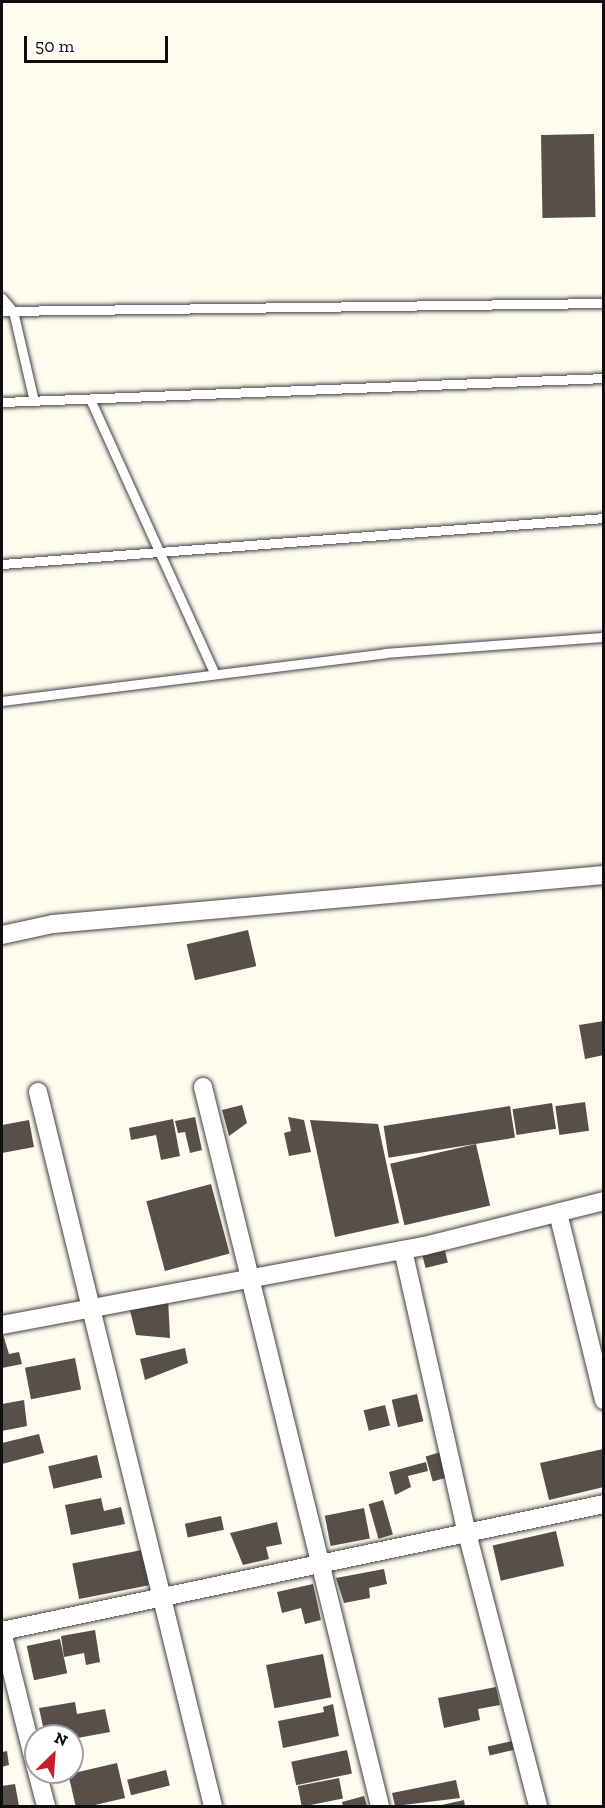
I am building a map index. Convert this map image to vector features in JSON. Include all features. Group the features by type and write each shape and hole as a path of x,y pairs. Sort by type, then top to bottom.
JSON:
{"street":[{"path":"2,935 53,924 603,875"},
{"path":"202,1087 322,1563 380,1806"},
{"path":"38,1092 213,1806"},
{"path":"2,1325 403,1250 603,1201"},
{"path":"558,1213 603,1400"},
{"path":"403,1250 467,1533 538,1806"},
{"path":"25,1724 2,1631 603,1504"},
{"path":"40,1784 46,1806"}],"lane":[{"path":"2,298 13,311 34,401"},
{"path":"2,311 603,303"},
{"path":"2,402 603,378"},
{"path":"90,399 163,552 215,674"},
{"path":"2,564 603,518"},
{"path":"2,701 385,653 603,637"}],"building":[{"path":"594,134 595,217 542,218 541,135"},
{"path":"248,930 256,966 195,980 187,944"},
{"path":"604,1021 604,1055 585,1059 579,1025"},
{"path":"585,1102 589,1131 559,1135 555,1106"},
{"path":"552,1103 556,1129 517,1135 512,1109"},
{"path":"242,1105 247,1123 229,1136 222,1110"},
{"path":"510,1106 515,1138 389,1158 384,1126"},
{"path":"195,1117 202,1150 190,1153 185,1132 178,1133 175,1121"},
{"path":"288,1117 304,1120 311,1152 289,1156 284,1133 291,1131"},
{"path":"173,1119 180,1156 161,1160 156,1135 131,1140 129,1128"},
{"path":"29,1120 34,1147 2,1153 2,1125"},
{"path":"310,1120 378,1124 399,1223 335,1237"},
{"path":"476,1144 490,1205 404,1225 390,1164"},
{"path":"211,1184 230,1254 165,1271 146,1201"},
{"path":"444,1247 448,1263 426,1268 422,1253"},
{"path":"168,1298 170,1338 136,1335 129,1306"},
{"path":"2,1331 9,1354 19,1352 22,1364 2,1368"},
{"path":"185,1348 188,1363 145,1380 140,1359"},
{"path":"75,1358 81,1389 31,1399 25,1368"},
{"path":"417,1394 423,1421 398,1427 392,1400"},
{"path":"24,1400 27,1426 2,1431 2,1404"},
{"path":"385,1405 390,1425 369,1431 364,1410"},
{"path":"39,1434 44,1453 2,1464 2,1443"},
{"path":"603,1449 604,1487 549,1500 540,1463"},
{"path":"441,1452 448,1477 433,1481 426,1456"},
{"path":"97,1455 102,1477 53,1489 48,1466"},
{"path":"426,1462 428,1471 408,1476 411,1487 395,1495 389,1472"},
{"path":"101,1498 104,1511 121,1507 125,1524 71,1535 65,1505"},
{"path":"383,1500 393,1535 379,1539 369,1504"},
{"path":"364,1508 370,1538 331,1546 325,1516"},
{"path":"221,1516 224,1530 188,1537 185,1524"},
{"path":"277,1522 282,1544 266,1547 269,1559 243,1565 230,1533"},
{"path":"556,1531 564,1566 501,1581 493,1546"},
{"path":"142,1550 149,1585 79,1599 72,1564"},
{"path":"384,1569 387,1584 369,1588 370,1598 344,1603 336,1578"},
{"path":"313,1584 321,1620 305,1624 301,1608 282,1613 277,1592"},
{"path":"95,1630 100,1662 86,1665 84,1653 64,1657 61,1636"},
{"path":"60,1639 67,1673 34,1680 27,1646"},
{"path":"323,1654 331,1697 274,1708 266,1665"},
{"path":"496,1687 500,1705 478,1709 480,1720 444,1728 438,1698"},
{"path":"75,1702 77,1714 105,1709 110,1732 84,1737 84,1724 42,1724 39,1708"},
{"path":"333,1704 339,1736 283,1748 278,1721 324,1712 323,1707"},
{"path":"512,1741 514,1750 490,1755 488,1747"},
{"path":"347,1750 352,1773 296,1785 291,1762"},
{"path":"7,1751 9,1765 2,1767 2,1752"},
{"path":"117,1763 125,1798 91,1806 76,1806 71,1784 84,1784 84,1771"},
{"path":"166,1770 170,1786 131,1795 127,1780"},
{"path":"339,1778 343,1799 302,1806 298,1786"},
{"path":"456,1780 460,1798 395,1806 392,1793"},
{"path":"15,1784 19,1806 2,1806 2,1786"},
{"path":"364,1796 367,1806 343,1806 342,1802"},
{"path":"464,1800 465,1806 437,1806"}]}
